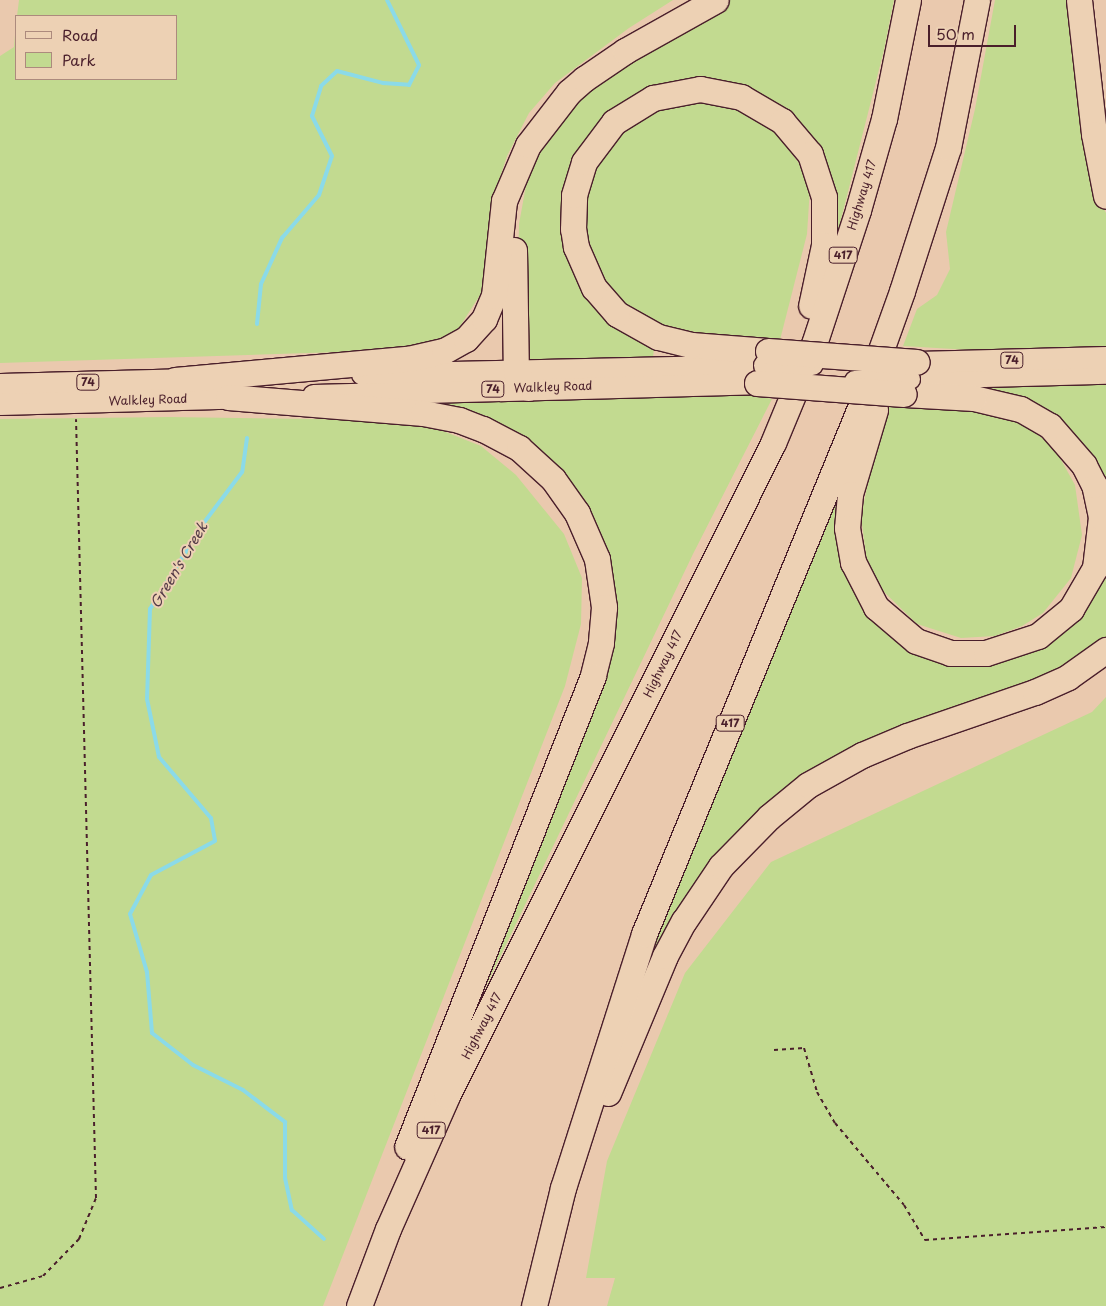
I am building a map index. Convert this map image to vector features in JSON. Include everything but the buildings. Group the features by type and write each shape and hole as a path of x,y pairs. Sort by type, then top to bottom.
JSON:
{"highway":[{"path":"175,380 408,359 430,355 456,345 476,330 490,308 497,282 504,202 519,162 569,92 584,78 625,51 716,0"},
{"name":"Highway 417","path":"359,1306 388,1229 447,1096 773,443 814,344 855,219 884,119 908,0"},
{"name":"417","path":"535,1306 563,1188 634,962 862,402 948,148 977,0"},
{"path":"1079,0 1094,134 1106,196"},
{"path":"745,499 801,342 815,292 826,228 820,181 803,143 782,120 755,102 728,93 700,90 653,98 614,122 584,162 572,211 572,229 580,262 604,302 643,332 763,366 911,378 974,398 1020,409 1050,426 1084,465 1099,502 1099,551 1081,596 1062,619 1038,636 1004,650 968,654 950,653 916,641 876,607 858,577 849,545 850,494 921,265 948,148"},
{"path":"522,380 514,213 523,173 541,130"},
{"path":"763,366 911,378"},
{"path":"228,397 424,413 459,420 495,434 533,458 561,488 591,542 600,573 603,626 593,676 416,1122 348,1306"},
{"path":"535,1306 606,1098 665,956 702,893 732,853 782,805 848,762 907,736 1047,687 1068,677 1106,650"}],"main road":[{"name":"74","path":"911,378 1106,358"},
{"name":"Walkley Road","path":"0,404 228,397 763,366"},
{"name":"74","path":"911,378 1106,374"},
{"name":"Walkley Road","path":"0,384 175,380 522,380"}],"path":[{"path":"0,1288 43,1276 79,1239 96,1198 76,402"},
{"path":"774,1050 804,1048 817,1092 835,1123 904,1205 925,1240 1106,1227"}],"green space":[{"path":"19,0 673,0 629,28 555,83 529,113 507,156 491,205 482,292 455,334 432,344 371,351 0,363 0,56 14,47 15,34 15,80 178,80 178,15 17,15"},
{"path":"725,0 894,0 884,50 837,235 831,232 829,198 745,92 609,119 570,245 654,348 653,358 524,363 518,283 519,224 527,180 536,153 561,114 606,74"},
{"path":"995,0 1071,0 1100,201 1106,213 1106,348 970,350 903,346 917,309 937,295 950,269 946,232 975,109"},
{"path":"694,101 741,109 770,125 802,167 810,188 807,234 780,340 721,337 648,323 622,304 605,282 583,235 588,185 594,167 614,139 658,109"},
{"path":"1106,381 1106,502 1090,460 977,386"},
{"path":"736,392 772,399 693,554 456,1049 571,749 609,583 550,465 415,407 439,397"},
{"path":"885,403 993,407 1035,432 1055,449 1075,485 1082,535 1071,578 1043,613 1022,626 995,636 961,638 917,624 880,588 867,563 861,516"},
{"path":"169,417 387,420 433,427 481,446 516,475 564,534 582,578 581,624 565,686 323,1306 0,1306 0,419"},
{"path":"833,502 843,505 842,548 919,649 1051,636 1106,540 1106,641 1086,658 800,783 660,958 650,955"},
{"path":"1106,697 1106,1306 607,1306 615,1278 586,1278 607,1161 685,973 771,862 1092,712"}],"waterway":[{"name":"Green's Creek","path":"257,324 261,284 282,238 319,195 332,156 312,116 321,86 337,71 383,83 409,85 419,65 387,0"},
{"name":"Green's Creek","path":"247,438 242,472 203,524 150,609 147,699 159,757 211,818 215,841 151,875 130,914 147,972 152,1033 193,1065 243,1090 285,1122 285,1178 292,1210 324,1239"}]}
